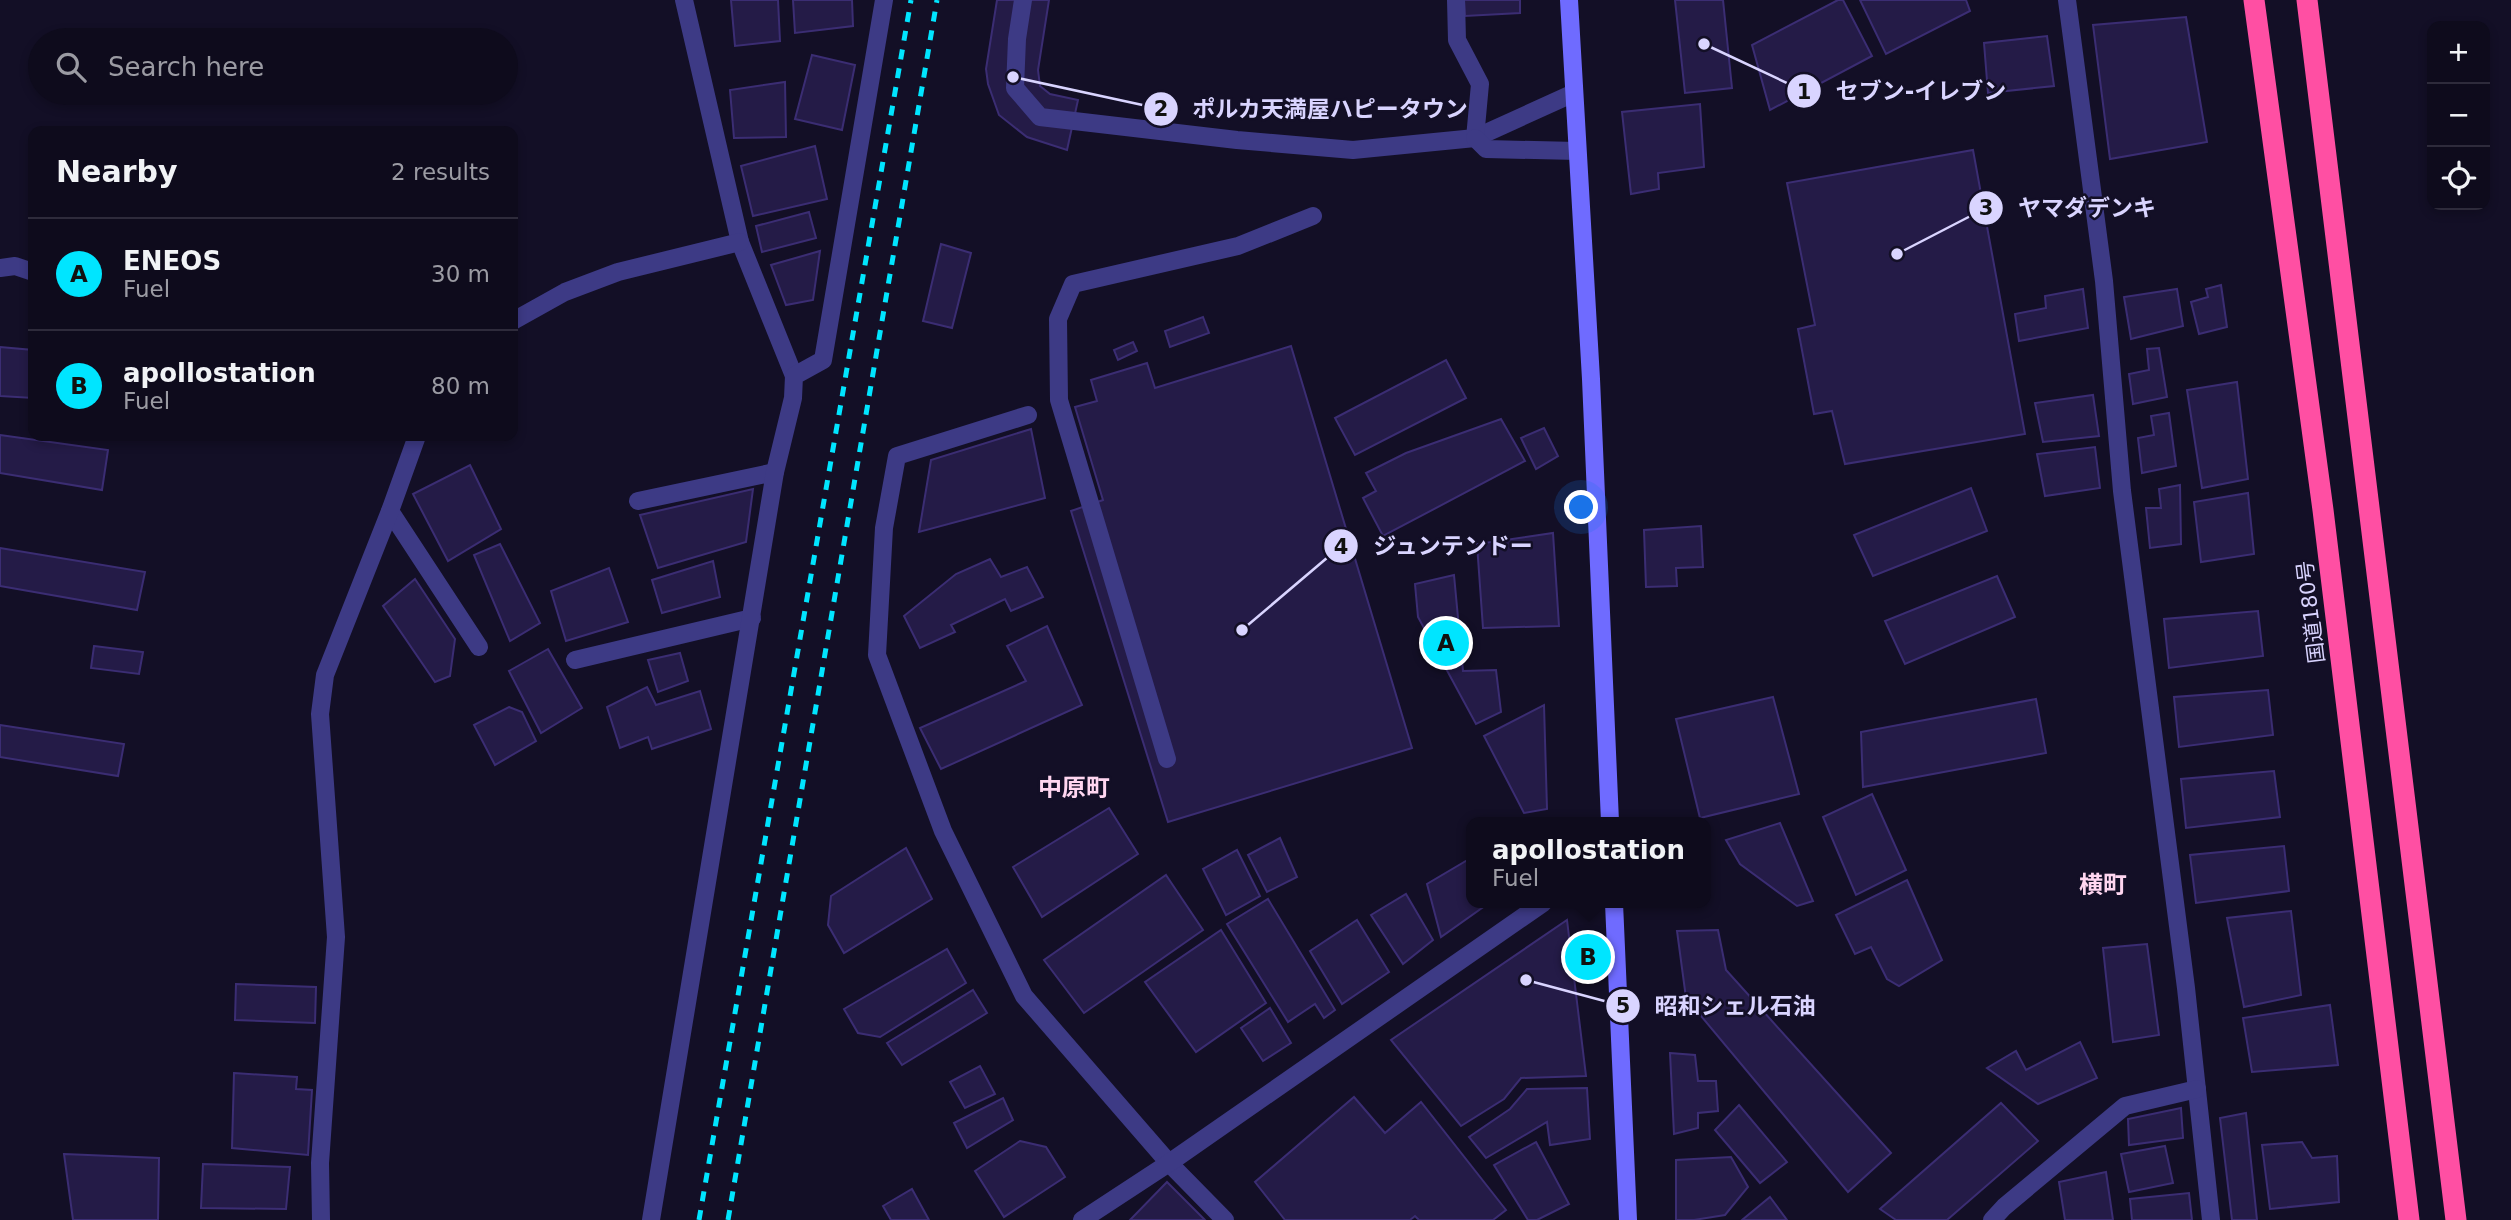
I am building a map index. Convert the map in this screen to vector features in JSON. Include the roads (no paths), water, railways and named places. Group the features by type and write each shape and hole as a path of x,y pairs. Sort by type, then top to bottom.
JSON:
{"highway":[{"name":"国道180号","path":"2254,0 2323,510 2409,1220"},
{"path":"2307,0 2456,1220"}],"street":[{"path":"651,1220 682,1020 775,472 793,398 794,376 740,242 684,0"},
{"path":"794,376 823,360 884,0"},
{"path":"1023,0 1017,39 1015,88 1040,117 1237,140 1353,150 1475,138 1574,93"},
{"path":"1457,0 1457,40 1480,84 1475,138"},
{"path":"1569,0 1591,379 1610,817"},
{"path":"2067,0 2104,281 2122,491 2186,988 2211,1220"},
{"path":"1441,29 1457,40"},
{"path":"1475,138 1486,149 1577,151"},
{"path":"1167,759 1059,400 1058,319 1073,284 1238,246 1313,216"},
{"path":"518,318 565,292 618,272 740,242"},
{"path":"0,268 15,266 28,270"},
{"path":"1028,415 897,456 884,528 877,655 943,831 1024,996 1169,1163 1225,1220"},
{"path":"321,1220 320,1163 336,937 320,714 325,675 415,441"},
{"path":"638,502 775,472"},
{"path":"390,511 479,647"},
{"path":"575,660 752,618"},
{"path":"1082,1220 1169,1163 1535,908"},
{"path":"1614,908 1628,1220"},
{"path":"1992,1220 2125,1106 2197,1089"}],"railway":[{"path":"699,1220 911,0"},
{"path":"728,1220 937,0"}],"place":[{"name":"セブン-イレブン","path":"1704,44"},
{"name":"ポルカ天満屋ハピータウン","path":"1013,77"},
{"name":"ヤマダデンキ","path":"1897,254"},
{"name":"ジュンテンドー","path":"1242,630"},
{"name":"ENEOS","path":"1446,643"},
{"name":"apollostation","path":"1588,957"},
{"name":"昭和シェル石油","path":"1526,980"}],"district":[{"name":"中原町","path":"1074,788"},
{"name":"横町","path":"2103,885"}]}
